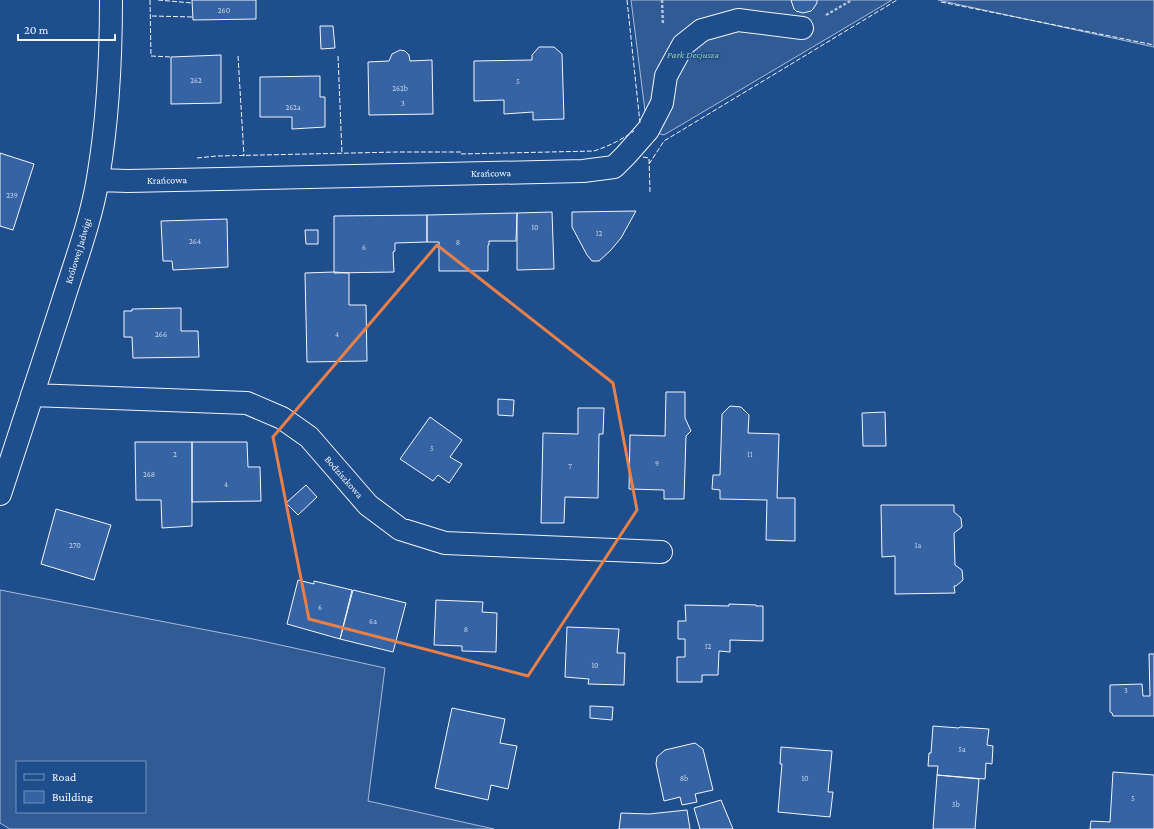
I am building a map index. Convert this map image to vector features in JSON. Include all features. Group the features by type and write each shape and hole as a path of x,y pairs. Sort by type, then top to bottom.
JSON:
{"street":[{"name":"Królowej Jadwigi","path":"0,494 86,226 98,180 109,89 111,0"},
{"name":"Krańcowa","path":"98,180 136,181 583,171 614,167 648,130 662,104 666,76 683,45 702,30 738,20 802,28"},
{"name":"Bodziszkowa","path":"32,395 247,403 282,418 309,437 368,505 400,529 445,543 661,552"}],"highlighted area":[{"path":"437,245 613,383 637,510 528,676 309,619 273,437"}],"shaded area":[{"name":"Park Decjusza","path":"631,0 892,0 664,135 653,132 645,111"},
{"path":"938,0 1154,0 1154,47"},
{"path":"0,590 253,639 385,668 368,801 494,829 10,829 0,823"}],"building":[{"path":"192,0 256,0 256,19 193,20"},
{"path":"791,0 817,0 817,3 811,11 803,13 794,9"},
{"path":"320,26 333,26 335,48 321,49"},
{"path":"539,47 554,47 562,54 564,119 533,120 533,112 504,114 504,100 474,101 474,61 532,60 532,55"},
{"path":"400,50 405,51 409,55 410,61 432,60 433,114 369,115 368,62 389,61 392,54"},
{"path":"221,55 221,103 171,104 171,57"},
{"path":"320,76 320,97 325,97 325,127 292,129 292,117 260,117 260,77"},
{"path":"0,153 34,164 13,230 0,226"},
{"path":"636,211 621,238 610,251 599,261 592,261 587,255 572,227 572,212"},
{"path":"552,212 554,269 517,270 517,213"},
{"path":"517,213 516,241 489,241 488,271 439,271 439,242 427,242 427,215"},
{"path":"427,215 427,242 395,243 395,251 393,252 394,272 334,273 334,216"},
{"path":"227,219 228,267 173,270 172,261 163,261 161,221"},
{"path":"305,230 318,230 318,244 306,244"},
{"path":"305,273 349,273 349,305 366,305 367,361 307,362"},
{"path":"181,308 181,331 198,331 199,357 133,358 132,337 124,337 124,311 132,311 132,309"},
{"path":"666,392 685,392 685,418 691,431 686,436 684,499 664,499 664,490 629,489 630,435 665,436"},
{"path":"498,399 514,400 513,416 498,415"},
{"path":"730,406 741,407 749,415 748,433 779,434 777,498 795,498 795,541 766,540 767,500 720,499 720,490 712,489 713,475 720,475 722,414"},
{"path":"578,408 604,408 603,434 599,434 598,498 565,497 564,523 541,523 543,433 578,434"},
{"path":"885,412 886,446 863,446 862,413"},
{"path":"430,417 462,440 450,457 462,464 449,483 438,475 433,481 400,459"},
{"path":"135,442 192,442 192,526 162,528 161,500 136,500"},
{"path":"192,442 247,442 248,467 260,467 261,501 192,502"},
{"path":"306,485 317,497 298,515 286,503"},
{"path":"881,505 954,505 954,512 961,518 962,527 954,533 955,565 962,570 963,580 954,586 955,593 895,594 895,556 882,557"},
{"path":"56,509 111,525 94,580 41,564"},
{"path":"298,580 314,584 314,581 352,590 340,639 287,624"},
{"path":"353,590 406,603 393,652 340,639"},
{"path":"436,600 483,602 482,612 497,613 496,652 462,651 462,646 434,645"},
{"path":"729,604 763,606 763,641 730,640 730,652 719,651 718,675 702,675 702,682 677,682 677,657 685,657 685,639 678,639 678,621 686,621 685,605 729,606"},
{"path":"567,627 619,629 617,653 625,653 624,685 588,684 589,679 565,677"},
{"path":"1149,654 1154,654 1154,716 1113,716 1110,712 1110,685 1142,684 1143,696 1150,696"},
{"path":"590,706 613,707 612,720 590,718"},
{"path":"452,708 505,719 500,743 517,746 508,789 491,785 488,800 435,788"},
{"path":"933,726 989,729 987,745 993,746 992,764 986,763 985,779 937,775 938,766 928,766 929,753 931,753"},
{"path":"695,743 703,749 713,790 695,794 697,802 682,805 680,797 664,801 656,764 657,757 665,750"},
{"path":"781,747 832,751 828,792 833,792 830,817 778,812 782,764 780,764"},
{"path":"1113,772 1154,775 1154,829 1090,829 1091,821 1110,822"},
{"path":"937,775 979,779 975,829 933,829"},
{"path":"721,800 733,829 700,829 694,808"},
{"path":"687,810 690,829 619,829 621,813 649,814"}],"fence":[{"path":"150,0 151,56 171,57"},
{"path":"158,0 192,3"},
{"path":"627,0 640,123"},
{"path":"649,164 664,141 897,0"},
{"path":"941,2 1154,45"},
{"path":"152,16 193,17"},
{"path":"238,56 244,156"},
{"path":"338,56 342,154"},
{"path":"197,158 217,156 397,152 461,152 461,154 594,151 605,147 634,131"},
{"path":"643,157 649,158 650,192"}]}
